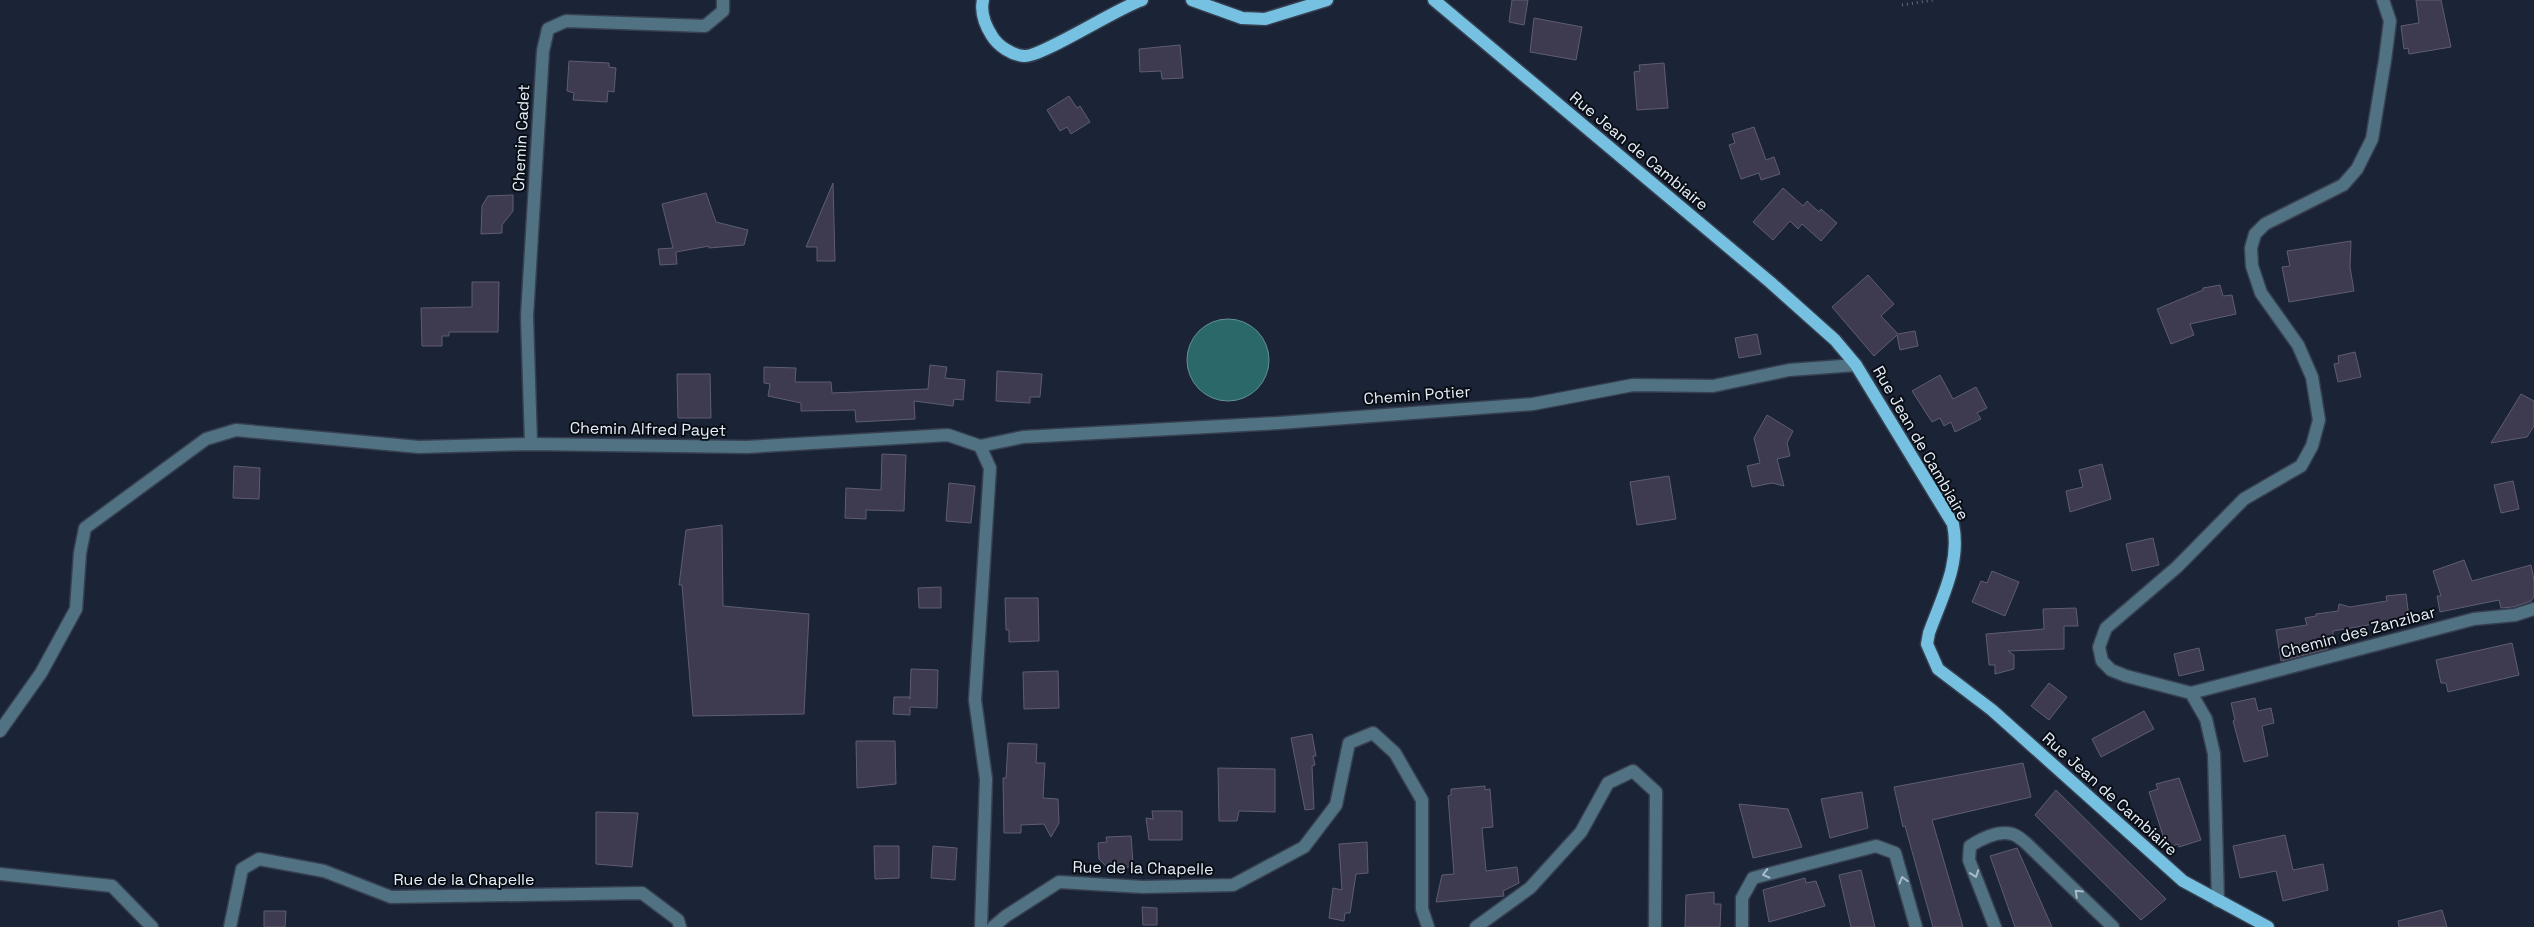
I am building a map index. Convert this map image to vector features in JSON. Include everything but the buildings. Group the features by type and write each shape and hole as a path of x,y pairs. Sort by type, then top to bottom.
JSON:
{"main road":[{"path":"982,0 985,25 996,42 1008,51 1025,57 1042,51 1126,6 1142,0"},
{"path":"1192,0 1242,18 1265,20 1327,0"},
{"name":"Rue Jean de Cambiaire","path":"1434,0 1770,282 1834,340 1856,365 1953,524 1957,542 1954,565 1928,638 1928,644 1938,670 1992,710 2183,881 2268,927"}],"street":[{"name":"Chemin Cadet","path":"530,444 527,316 543,51 548,29 566,21 705,26 724,11 723,0"},
{"path":"2218,901 2214,754 2206,719 2191,693 2126,676 2111,670 2102,661 2099,647 2106,628 2176,567 2244,499 2302,466 2312,446 2319,420 2312,376 2298,345 2261,293 2252,266 2251,248 2255,234 2264,224 2343,185 2357,169 2372,139 2385,60 2390,21 2383,0"},
{"name":"Chemin Potier","path":"980,446 1023,437 1279,423 1533,404 1633,384 1713,386 1789,370 1856,365"},
{"name":"Chemin Alfred Payet","path":"0,731 41,674 76,609 80,553 85,528 206,439 236,430 419,447 530,444 747,447 948,435 980,446"},
{"path":"980,446 990,468 975,700 986,779 981,927"},
{"name":"Chemin des Zanzibar","path":"2191,693 2474,619 2515,615 2534,608"},
{"name":"Rue de la Chapelle","path":"993,927 1006,916 1059,882 1143,887 1233,885 1304,847 1336,806 1349,743 1373,733 1395,753 1422,800 1422,909 1428,927"},
{"path":"1476,927 1530,888 1581,832 1608,783 1633,771 1656,792 1655,927"},
{"path":"1995,927 1970,860 1970,846 1981,839 1997,834 2013,834 2026,843 2113,927"},
{"path":"1742,927 1742,898 1753,878 1876,846 1895,854 1916,927"},
{"name":"Rue de la Chapelle","path":"230,927 242,869 259,859 324,871 391,897 642,893 678,920 680,927"},
{"path":"0,874 112,886 152,927"}],"path":[{"path":"1902,5 1932,0"}],"shaded area":[{"path":"1220,319 1236,319 1251,326 1262,337 1269,352 1266,376 1257,389 1236,401 1220,401 1205,394 1194,383 1187,368 1187,352 1194,337 1205,326"}]}
